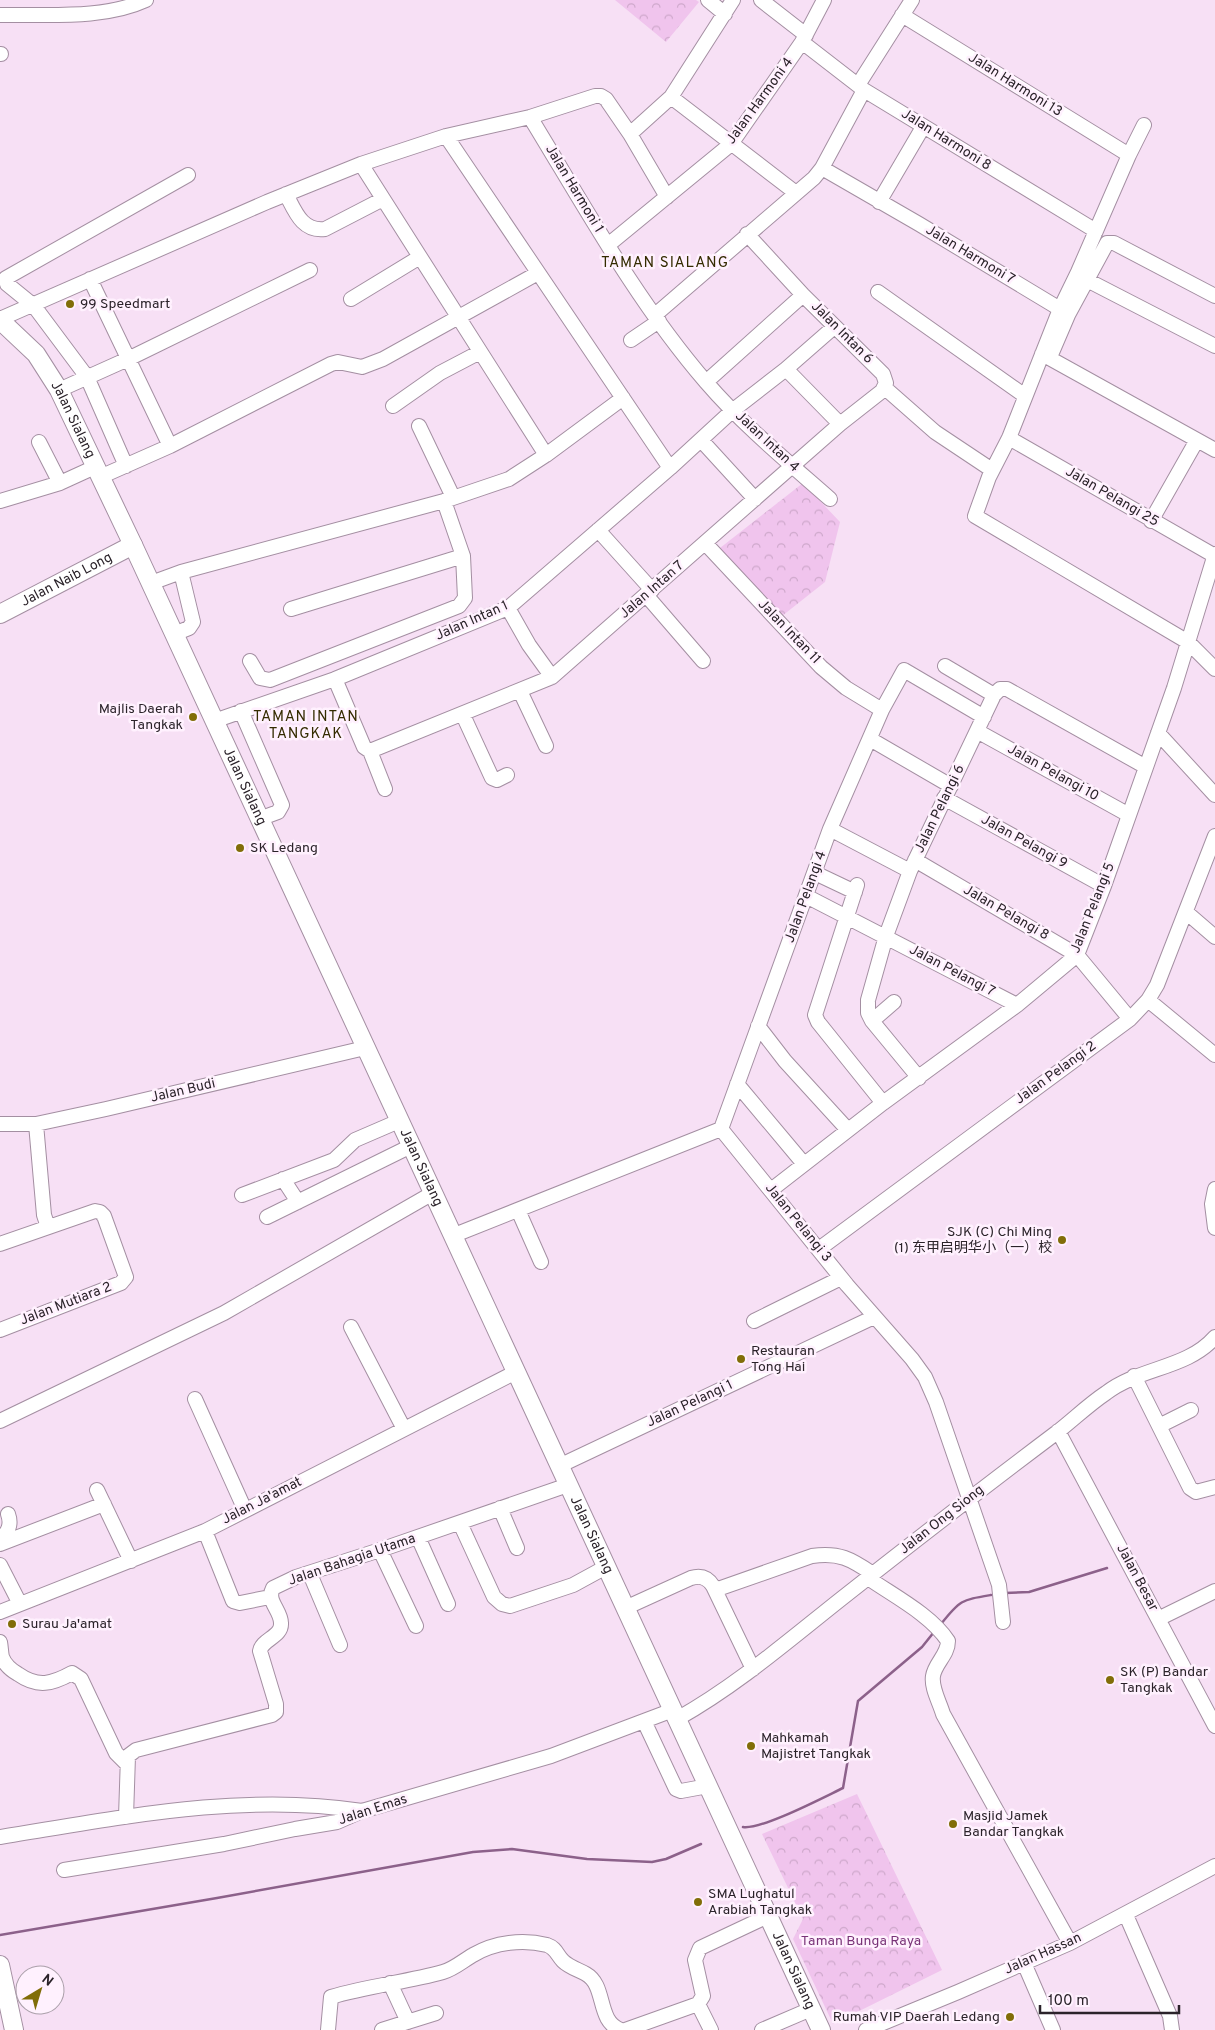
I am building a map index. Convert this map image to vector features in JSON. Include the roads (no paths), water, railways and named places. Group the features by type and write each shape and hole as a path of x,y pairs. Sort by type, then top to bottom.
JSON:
{"main road":[{"name":"Jalan Sialang","path":"0,320 36,354 59,390 151,583 821,2030"},
{"name":"Jalan Naib Long","path":"0,614 133,546"},
{"path":"0,1965 14,2030"}],"street":[{"path":"0,15 106,13 146,0"},
{"path":"708,0 725,14"},
{"path":"630,134 671,98 733,0"},
{"name":"Jalan Harmoni 4","path":"608,245 731,144 804,39 824,0"},
{"path":"631,340 747,234 814,178 822,168 861,88 912,0"},
{"name":"Jalan Harmoni 8","path":"769,3 804,39 861,88 1096,231"},
{"name":"Jalan Harmoni 13","path":"902,15 1129,155"},
{"path":"0,320 286,194 361,164 446,136 530,117 595,96 601,96 606,99 630,134 667,197"},
{"path":"671,98 796,194"},
{"name":"Jalan Harmoni 1","path":"530,117 608,245 657,318 706,382"},
{"path":"1045,356 1060,309 1144,125"},
{"path":"879,202 923,126"},
{"path":"446,136 670,468"},
{"path":"361,164 546,455"},
{"name":"Jalan Harmoni 7","path":"822,168 1060,309"},
{"path":"126,466 87,377 34,306 8,284 6,278 188,175"},
{"path":"286,194 302,222 318,230 324,229 383,199"},
{"name":"Jalan Intan 6","path":"747,234 803,295 886,378 885,388"},
{"path":"1215,296 1110,242 1104,246 1025,396 1009,438 992,470 975,516 1188,642 1215,669"},
{"path":"351,299 420,257"},
{"path":"59,390 128,359 310,270"},
{"path":"0,501 98,472 126,466 170,446 331,364 338,362 360,367 383,359 538,273"},
{"path":"90,279 170,446"},
{"path":"1086,280 1215,346"},
{"path":"878,292 1025,396"},
{"path":"706,382 803,295"},
{"name":"Jalan Intan 1","path":"214,721 335,679 508,608 670,468 732,411 786,369 834,327"},
{"path":"393,406 440,373 480,352"},
{"path":"1045,356 1215,450"},
{"path":"786,369 840,424"},
{"name":"Jalan Intan 4","path":"706,382 732,411 830,499"},
{"path":"885,388 935,432 992,470"},
{"name":"Jalan Intan 7","path":"372,751 552,677 840,424 885,388"},
{"path":"151,583 181,572 449,499 509,479 546,455 623,398"},
{"path":"250,661 260,678 270,680 459,606 465,598 463,556 449,499 419,426"},
{"name":"Jalan Pelangi 25","path":"1009,438 1151,521 1215,555"},
{"path":"701,440 755,499"},
{"path":"1151,521 1197,440"},
{"path":"38,442 60,483"},
{"path":"598,530 703,661"},
{"name":"Jalan Intan 11","path":"705,544 821,667 846,688 882,710"},
{"name":"Jalan Pelangi 5","path":"771,1190 883,1103 1017,1005 1077,955 1104,886 1158,733 1215,555"},
{"path":"291,609 463,556"},
{"path":"174,634 189,628 193,622 181,572"},
{"path":"508,608 528,645 552,677"},
{"path":"945,666 994,695 1000,689 1007,689 1146,767"},
{"name":"Jalan Pelangi 4","path":"721,1129 830,829 882,710 904,670 984,717"},
{"path":"335,679 364,747 372,751 385,789"},
{"path":"520,691 546,746"},
{"name":"Jalan Pelangi 6","path":"872,1021 868,1013 868,1000 886,936 913,865 994,695"},
{"path":"241,712 282,805 278,812 259,819"},
{"path":"463,715 492,778 497,780 507,775"},
{"name":"Jalan Pelangi 10","path":"976,731 1129,816"},
{"path":"1158,733 1215,795"},
{"name":"Jalan Pelangi 9","path":"870,739 948,792 1104,886"},
{"name":"Jalan Pelangi 8","path":"830,829 913,865 1077,955 1130,1019"},
{"name":"Jalan Pelangi 2","path":"819,1249 1130,1019 1148,1000 1157,985 1215,836"},
{"path":"815,873 856,888 815,1015 818,1022 883,1103"},
{"name":"Jalan Pelangi 7","path":"806,896 1017,1005"},
{"path":"1186,912 1215,936"},
{"path":"1148,1000 1215,1055"},
{"path":"894,1002 872,1021 919,1078"},
{"path":"758,1026 786,1061 848,1130"},
{"name":"Jalan Budi","path":"0,1124 36,1124 365,1048"},
{"path":"737,1084 804,1164"},
{"path":"242,1195 334,1160 356,1140 400,1121"},
{"path":"0,1244 48,1227 44,1215 36,1124"},
{"path":"452,1236 721,1129"},
{"name":"Jalan Pelangi 3","path":"721,1129 925,1377 936,1402 999,1585 1003,1622"},
{"path":"267,1217 411,1146"},
{"path":"283,1179 298,1202"},
{"path":"1215,1189 1212,1204 1215,1228"},
{"path":"0,1421 224,1313 433,1193"},
{"path":"518,1210 541,1262"},
{"name":"Jalan Mutiara 2","path":"0,1330 124,1281 126,1274 116,1245 104,1216 100,1212 48,1227"},
{"path":"754,1321 842,1278"},
{"name":"Jalan Pelangi 1","path":"560,1466 874,1317"},
{"path":"351,1327 404,1429"},
{"name":"Jalan Ong Siong","path":"675,1715 734,1684 969,1497 1107,1392 1134,1376 1188,1358 1206,1347 1215,1337"},
{"name":"Jalan Ja'amat","path":"0,1612 205,1531 516,1372"},
{"path":"1134,1376 1191,1490 1196,1492 1213,1492"},
{"path":"195,1399 245,1510"},
{"path":"1159,1426 1192,1410"},
{"name":"Jalan Besar","path":"1058,1431 1215,1726"},
{"name":"Jalan Bahagia Utama","path":"270,1597 273,1588 296,1577 310,1574 568,1485"},
{"path":"97,1490 131,1561"},
{"path":"0,1544 104,1504"},
{"path":"500,1508 518,1548"},
{"path":"0,1540 7,1532 10,1524 8,1514"},
{"path":"460,1523 495,1599 502,1604 510,1606 573,1585 606,1568"},
{"path":"126,1817 128,1756 136,1750 272,1715 276,1712 276,1704 260,1651 262,1645 277,1633 282,1621 270,1597 240,1603 233,1601 205,1531"},
{"path":"418,1537 448,1604"},
{"path":"380,1550 416,1626"},
{"path":"715,1590 812,1556 839,1555 854,1561 939,1629 948,1641 948,1648 932,1677 944,1714 1070,1943"},
{"path":"0,1565 20,1604"},
{"path":"310,1574 340,1644"},
{"path":"625,1608 696,1576 706,1578 715,1590 753,1669"},
{"path":"1158,1619 1215,1591"},
{"path":"0,1642 2,1656 6,1665 28,1681 40,1684 49,1683 72,1673 82,1678 116,1753 127,1764"},
{"name":"Jalan Emas","path":"64,1870 224,1844 337,1822 362,1811 551,1756 644,1721 675,1715"},
{"path":"644,1721 676,1789 681,1791 708,1786"},
{"path":"0,1837 126,1817 230,1805 334,1807 362,1811"},
{"name":"Jalan Hassan","path":"866,2030 1070,1943 1215,1866"},
{"path":"1126,1914 1170,2016 1172,2030"},
{"path":"625,2030 698,2004 703,1996 695,1960 700,1948 768,1916"},
{"path":"328,2030 332,1997 446,1971 482,1950 503,1943 536,1943 556,1950 563,1961 588,1975 593,1980 606,2017 616,2028 621,2030"},
{"path":"1024,1963 1053,2030"},
{"path":"390,1983 408,2022"},
{"path":"698,2004 711,2030"},
{"path":"762,2030 811,2009"},
{"path":"382,2030 436,2013"}],"waterway":[{"path":"1005,1593 1029,1592 1107,1568"},
{"path":"941,1624 962,1602 991,1595"},
{"path":"743,1827 752,1827 778,1818 843,1788 858,1701 922,1647 934,1632"},
{"path":"0,1935 473,1852 512,1849 587,1859 652,1862 666,1859 701,1844"}],"place":[{"name":"99 Speedmart","path":"70,304"},
{"name":"Majlis Daerah Tangkak","path":"193,717"},
{"name":"SK Ledang","path":"240,848"},
{"name":"SJK (C) Chi Ming (1) 东甲启明华小（一）校","path":"1062,1240"},
{"name":"Restauran Tong Hai","path":"741,1359"},
{"name":"Surau Ja'amat","path":"12,1624"},
{"name":"SK (P) Bandar Tangkak","path":"1110,1680"},
{"name":"Mahkamah Majistret Tangkak","path":"751,1746"},
{"name":"Masjid Jamek Bandar Tangkak","path":"953,1824"},
{"name":"SMA Lughatul Arabiah Tangkak","path":"698,1902"},
{"name":"Rumah VIP Daerah Ledang","path":"1010,2017"}],"district":[{"name":"TAMAN SIALANG","path":"665,263"},
{"name":"TAMAN INTAN TANGKAK","path":"306,726"}],"park label":[{"name":"Taman Bunga Raya","path":"861,1941"}]}
